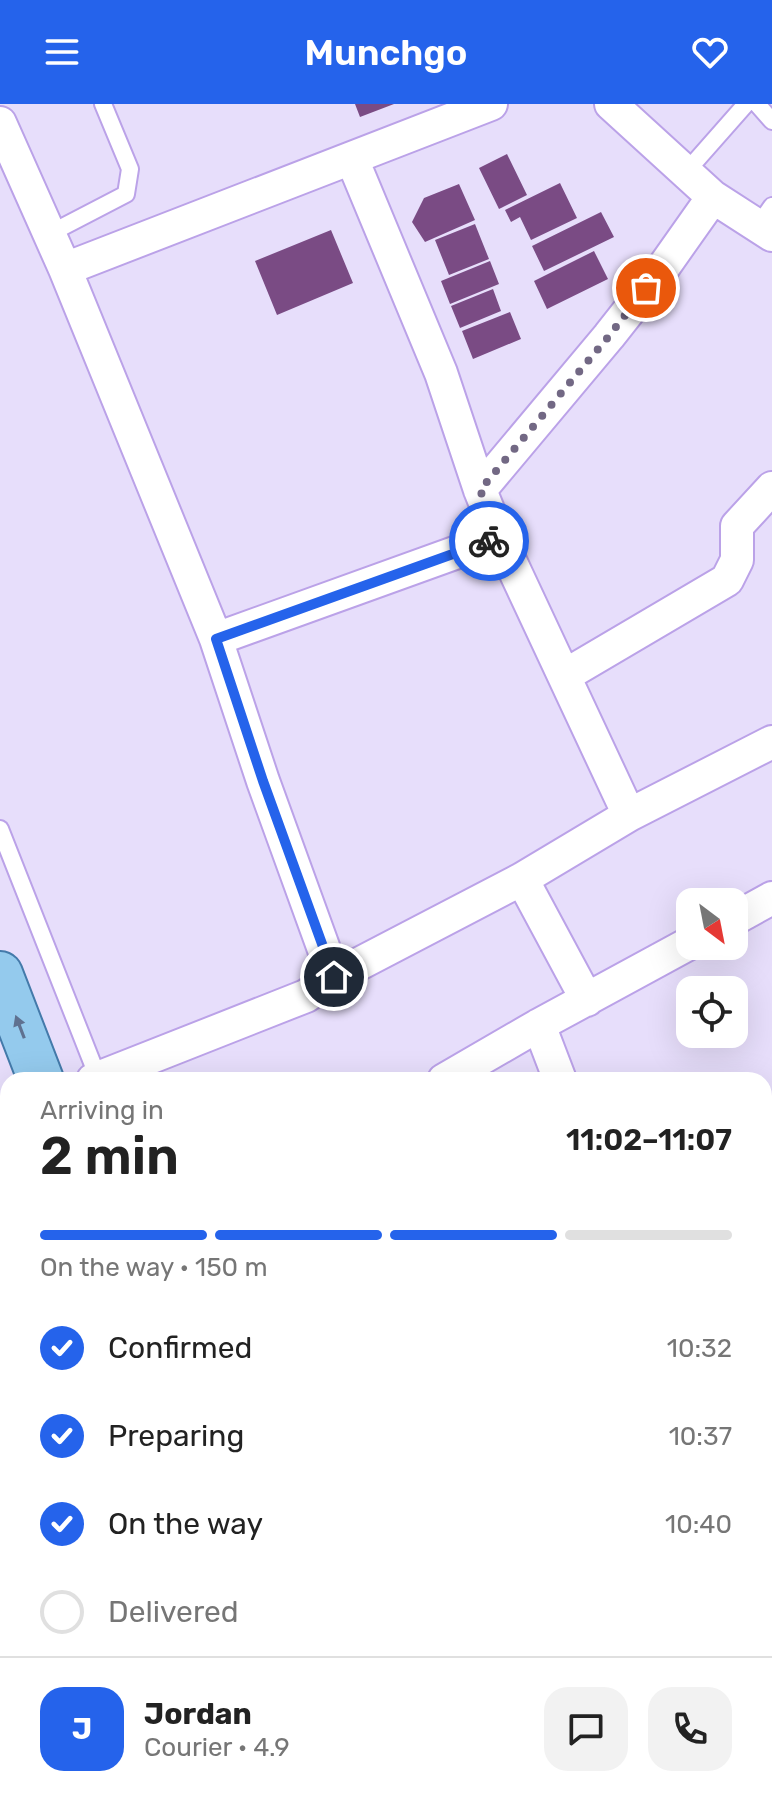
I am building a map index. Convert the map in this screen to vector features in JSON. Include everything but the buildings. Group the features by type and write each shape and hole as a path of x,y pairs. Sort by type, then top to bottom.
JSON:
{"main road":[{"path":"0,974 38,1072"}],"street":[{"path":"65,269 491,104"},
{"path":"611,104 713,197 767,222"},
{"path":"0,123 65,269 216,639 263,781 334,977"},
{"path":"352,159 441,373 499,537 629,815"},
{"path":"480,490 609,336 713,197"},
{"path":"564,676 727,580 737,560 737,526 772,488"},
{"path":"216,639 499,537"},
{"path":"115,1072 306,996 334,977 522,879 629,815 772,742"},
{"path":"522,879 587,1000"},
{"path":"748,911 772,898"},
{"path":"458,1072 676,951"},
{"path":"539,1025 557,1072"}],"lane":[{"path":"49,234 126,194 130,169 103,104"},
{"path":"686,172 746,104"},
{"path":"757,104 772,121"},
{"path":"0,829 94,1072"}],"way so far":[{"path":"489,541 499,537 480,490 646,288"}],"route":[{"path":"334,977 263,781 216,639 489,541"}]}
